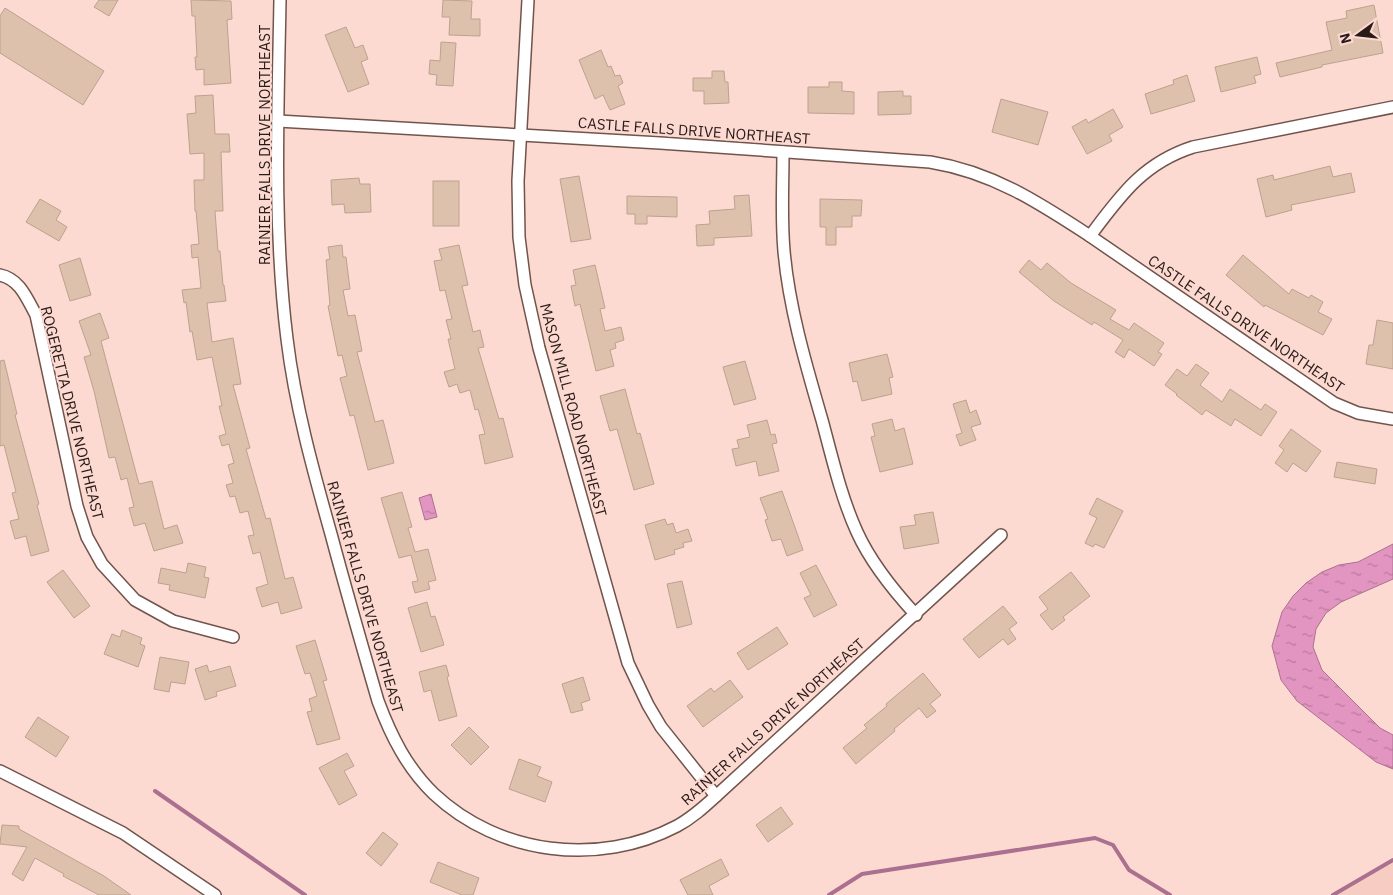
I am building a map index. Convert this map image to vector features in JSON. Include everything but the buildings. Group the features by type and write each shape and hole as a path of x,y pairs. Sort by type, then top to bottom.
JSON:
{"street":[{"name":"RAINIER FALLS DRIVE NORTHEAST","path":"280,0 277,178 280,270 286,339 292,378 314,473 378,701 390,732 417,776 434,794 457,812 482,828 513,840 542,848 568,851 598,850 631,844 655,836 678,825 716,796 916,615 1001,535"},
{"name":"MASON MILL ROAD NORTHEAST","path":"528,0 518,181 519,237 525,285 539,348 628,663 657,720 675,746 716,796"},
{"path":"1090,236 1124,192 1136,180 1150,168 1181,150 1193,146 1393,107"},
{"name":"CASTLE FALLS DRIVE NORTHEAST","path":"278,121 875,157 952,165 1016,190 1090,236 1334,403 1358,414 1393,419"},
{"path":"783,152 784,251 790,292 805,360 840,486 854,526 872,560 897,594 916,615"},
{"name":"ROGERETTA DRIVE NORTHEAST","path":"0,275 9,277 24,291 36,315 77,506 87,537 102,564 135,600 173,621 233,637"},
{"path":"0,770 123,833 214,895"}],"shaded area":[{"path":"1393,860 1393,895 1333,895"}],"water":[{"path":"431,494 437,517 425,520 419,498"},
{"path":"1393,544 1393,579 1341,602 1326,613 1316,629 1313,647 1322,670 1380,728 1393,735 1393,769 1376,762 1297,701 1281,680 1272,646 1282,612 1293,596 1306,583 1322,572 1339,565 1358,562"}],"waterway":[{"path":"155,791 305,895"},
{"path":"829,895 862,874 1095,838 1113,845 1129,870 1170,895"},
{"path":"1333,895 1393,860"}]}
